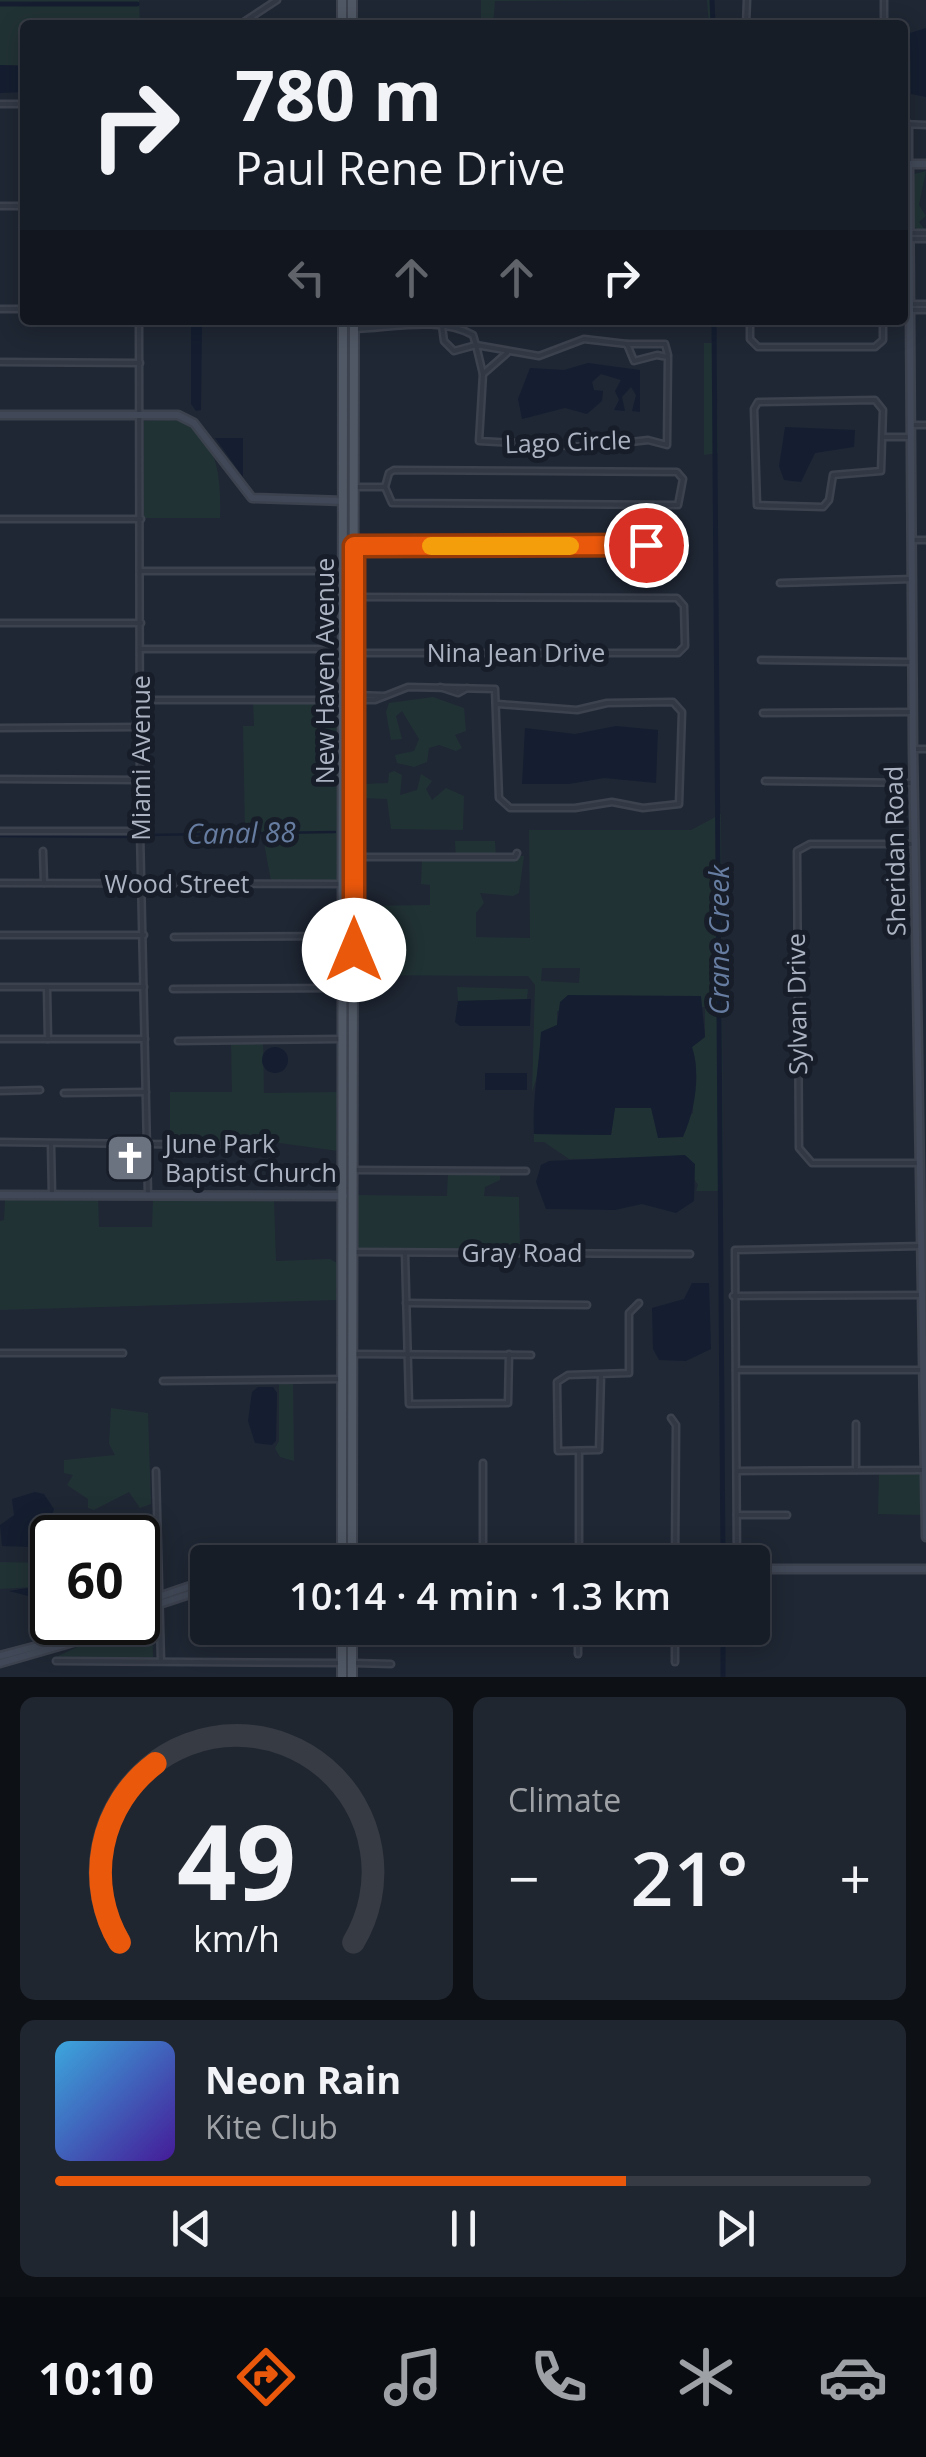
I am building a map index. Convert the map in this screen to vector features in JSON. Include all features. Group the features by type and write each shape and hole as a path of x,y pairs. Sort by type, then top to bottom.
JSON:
{"main road":[{"name":"New Haven Avenue","path":"347,1482 342,1468 343,1379 354,1252 344,1057 344,936 355,857 355,816 345,789 355,653 354,487 343,334 348,325"},
{"name":"New Haven Avenue","path":"343,1545 353,1444 353,1369 343,1338 344,1238 354,1170 350,803 355,716 345,687 344,649 344,472 354,350 350,325"},
{"path":"343,334 354,350"},
{"path":"344,472 354,487"},
{"path":"344,501 354,513"},
{"path":"344,533 354,546"},
{"path":"344,571 354,586"},
{"path":"344,649 355,653"},
{"path":"344,936 354,950"},
{"path":"344,988 354,1005"},
{"path":"344,1039 351,1045 354,1065"},
{"path":"344,1057 348,1089 354,1094"},
{"path":"344,1238 354,1252"},
{"path":"342,1418 353,1430"},
{"path":"342,1434 353,1444"},
{"path":"347,1482 352,1498 352,1545"},
{"path":"344,1645 352,1677"},
{"path":"342,1677 350,1645"}],"street":[{"path":"247,20 277,0"},
{"name":"Sheridan Road","path":"908,212 908,260"},
{"path":"909,236 926,236"},
{"name":"Miami Avenue","path":"139,325 140,831 148,1195"},
{"path":"419,325 457,326 474,335 476,344"},
{"path":"750,325 750,340 758,347 880,345 882,325"},
{"name":"Sheridan Road","path":"907,325 914,844 921,920 926,1537"},
{"path":"442,326 444,341 454,351 476,344 507,353 539,356 584,339 665,344 668,357 656,355 634,361 627,344"},
{"name":"Lago Circle","path":"476,344 483,374 479,436 484,444 588,447 648,440 667,445 668,357"},
{"path":"483,374 507,353"},
{"path":"0,362 140,363"},
{"path":"875,400 883,410 883,437 881,471 832,476 830,500 823,508 757,505 754,409 758,402 875,400"},
{"path":"0,415 188,418 252,498 344,501"},
{"path":"910,425 926,425"},
{"path":"883,437 910,437"},
{"path":"394,470 677,472 683,479 683,496 678,505 392,503 385,487 388,473 394,470"},
{"path":"354,487 385,487"},
{"path":"0,520 141,519"},
{"path":"912,540 926,540"},
{"path":"354,546 682,545"},
{"path":"141,571 344,571"},
{"path":"780,583 912,580"},
{"name":"Nina Jean Drive","path":"354,597 677,598 684,606 684,646 678,654 355,653"},
{"path":"0,623 141,623"},
{"path":"140,649 344,649"},
{"path":"761,660 912,662"},
{"path":"141,700 351,699 384,696 408,687 495,689 502,805 679,804 682,712 673,702 598,704 577,710 498,704"},
{"path":"763,712 913,712"},
{"path":"0,728 140,727"},
{"path":"912,750 926,749"},
{"path":"0,779 140,780"},
{"path":"765,781 913,783"},
{"path":"0,831 140,831"},
{"name":"Sylvan Drive","path":"914,844 810,844 797,851 799,1130 803,1156 812,1163 920,1163"},
{"path":"43,851 44,884"},
{"path":"355,857 517,854"},
{"name":"Wood Street","path":"0,883 350,884"},
{"path":"0,935 144,935"},
{"path":"174,937 344,936"},
{"path":"47,987 48,1040"},
{"path":"0,988 144,987"},
{"path":"173,988 344,988"},
{"path":"0,1040 145,1039"},
{"path":"178,1041 344,1039"},
{"path":"0,1091 40,1090"},
{"path":"64,1092 146,1092"},
{"path":"0,1142 218,1144"},
{"path":"51,1143 52,1195"},
{"path":"354,1170 526,1172"},
{"path":"0,1195 349,1196"},
{"path":"738,1545 735,1250 922,1246"},
{"name":"Gray Road","path":"354,1252 690,1254"},
{"path":"406,1252 408,1404 501,1406 510,1396 509,1354"},
{"path":"733,1296 923,1295"},
{"path":"406,1303 588,1304"},
{"path":"601,1375 601,1445 594,1453 563,1453 556,1446 560,1378 628,1372 629,1312 639,1303"},
{"path":"0,1353 123,1353"},
{"path":"348,1355 531,1355"},
{"path":"736,1370 924,1364"},
{"path":"163,1381 343,1379"},
{"path":"671,1418 676,1425 676,1545"},
{"path":"856,1424 856,1470"},
{"path":"579,1454 579,1545"},
{"path":"483,1463 483,1545"},
{"path":"737,1470 926,1470"},
{"path":"156,1471 157,1515"},
{"path":"738,1515 787,1515"},
{"path":"770,1569 926,1569"},
{"path":"160,1598 190,1589"},
{"path":"160,1640 161,1661"},
{"path":"0,1659 50,1645"},
{"path":"578,1645 578,1654"},
{"path":"675,1645 675,1662"},
{"path":"56,1661 390,1664"}],"shaded area":[{"path":"0,0 139,0 140,20 20,20 20,65 0,65"},
{"path":"481,0 707,0 495,1 493,20 481,20"},
{"path":"707,0 712,0 713,20 709,20"},
{"path":"926,171 919,205 926,216 919,222 926,231 919,231 914,226 914,174"},
{"path":"704,343 716,343 718,453 704,455"},
{"path":"144,421 180,421 197,430 205,440 219,478 220,518 144,518"},
{"path":"433,697 464,708 466,731 455,735 462,748 456,751 439,745 429,748 427,762 414,767 397,763 395,755 414,751 419,739 402,711 396,716 402,739 391,740 386,712 389,703"},
{"path":"253,700 339,701 338,881 271,881 262,832 245,832 243,726 254,726"},
{"path":"389,773 402,775 400,795 417,790 421,774 432,781 426,789 432,800 446,788 464,796 463,830 391,829 387,799 362,798 364,784 388,783"},
{"path":"721,814 723,1191 696,1191 698,1185 680,1158 569,1159 544,1142 534,1142 534,1134 611,1135 615,1108 652,1108 659,1138 693,1113 696,1072 692,1047 705,1037 705,1007 557,1011 557,1025 541,1032 539,1070 532,1092 535,985 528,976 357,975 357,906 430,905 430,885 421,884 422,858 456,860 455,841 495,841 496,856 524,856 519,893 480,893 484,903 476,913 476,937 530,938 529,830 691,830","holes":["542,968 580,968 579,983 541,981"]},
{"path":"457,987 528,989 527,999 458,1001"},
{"path":"231,1041 263,1041 264,1093 338,1092 338,1151 272,1142 170,1142 170,1092 232,1092"},
{"path":"500,1172 500,1180 485,1187 484,1196 519,1197 520,1250 356,1250 356,1195 447,1196 448,1173"},
{"path":"98,1198 99,1227 152,1227 153,1198 274,1200 276,1261 330,1259 337,1263 337,1300 0,1310 0,1221 4,1220 5,1199"},
{"path":"279,1377 293,1377 294,1461 280,1457 275,1448 279,1441"},
{"path":"111,1408 148,1413 151,1504 140,1508 129,1492 94,1510 88,1508 88,1499 67,1485 73,1475 64,1473 64,1460 115,1455 109,1444"},
{"path":"920,1471 923,1515 878,1514 879,1472"},
{"path":"0,1562 30,1563 30,1587 0,1589"},
{"path":"82,1645 153,1645 153,1657 56,1657"}],"water":[{"path":"926,28 926,97 911,94 910,33"},
{"path":"0,65 20,66 20,92 0,93"},
{"path":"191,325 202,325 201,410 196,411 191,404"},
{"path":"588,363 640,370 640,412 632,411 636,395 631,387 622,397 625,411 614,410 619,400 615,391 621,380 601,374 592,382 594,390 603,391 602,401 587,414 565,408 522,419 518,399 530,368 564,370"},
{"path":"785,427 855,430 854,447 815,453 801,482 784,480 779,466"},
{"path":"215,438 243,438 243,477"},
{"path":"616,726 658,730 656,783 604,778 569,784 522,784 525,728 575,734"},
{"path":"568,995 701,996 705,1037 692,1047 695,1092 683,1137 658,1138 651,1108 615,1108 611,1135 534,1134 541,1032 557,1025 560,1002"},
{"path":"531,999 530,1026 460,1026 455,1022 458,1001"},
{"path":"275,1047 284,1051 288,1060 284,1069 275,1073 266,1069 262,1060 266,1051"},
{"path":"485,1073 527,1073 527,1090 485,1090"},
{"path":"685,1155 695,1164 694,1201 676,1213 642,1204 615,1210 546,1209 536,1182 541,1165 549,1161"},
{"path":"692,1283 709,1283 711,1349 686,1361 659,1360 653,1349 652,1308 684,1299"},
{"path":"258,1387 273,1387 277,1393 276,1441 272,1445 255,1443 248,1421 252,1392"},
{"path":"35,1492 44,1494 54,1509 52,1515 30,1515 30,1547 2,1546 0,1525 14,1515 12,1499"},
{"path":"30,1588 30,1596 9,1591"}],"waterway":[{"name":"Crane Creek","path":"712,0 713,20"},
{"path":"0,4 137,4"},
{"name":"Crane Creek","path":"714,325 723,1545"},
{"name":"Canal 88","path":"146,835 335,832"},
{"name":"Canal 88","path":"0,836 138,837"},
{"name":"Crane Creek","path":"723,1645 723,1677"}],"slow traffic":[{"path":"431,546 570,546"}],"place":[{"name":"June Park Baptist Church","path":"130,1158"}],"route":[{"path":"354,950 354,546 646,545"}]}
